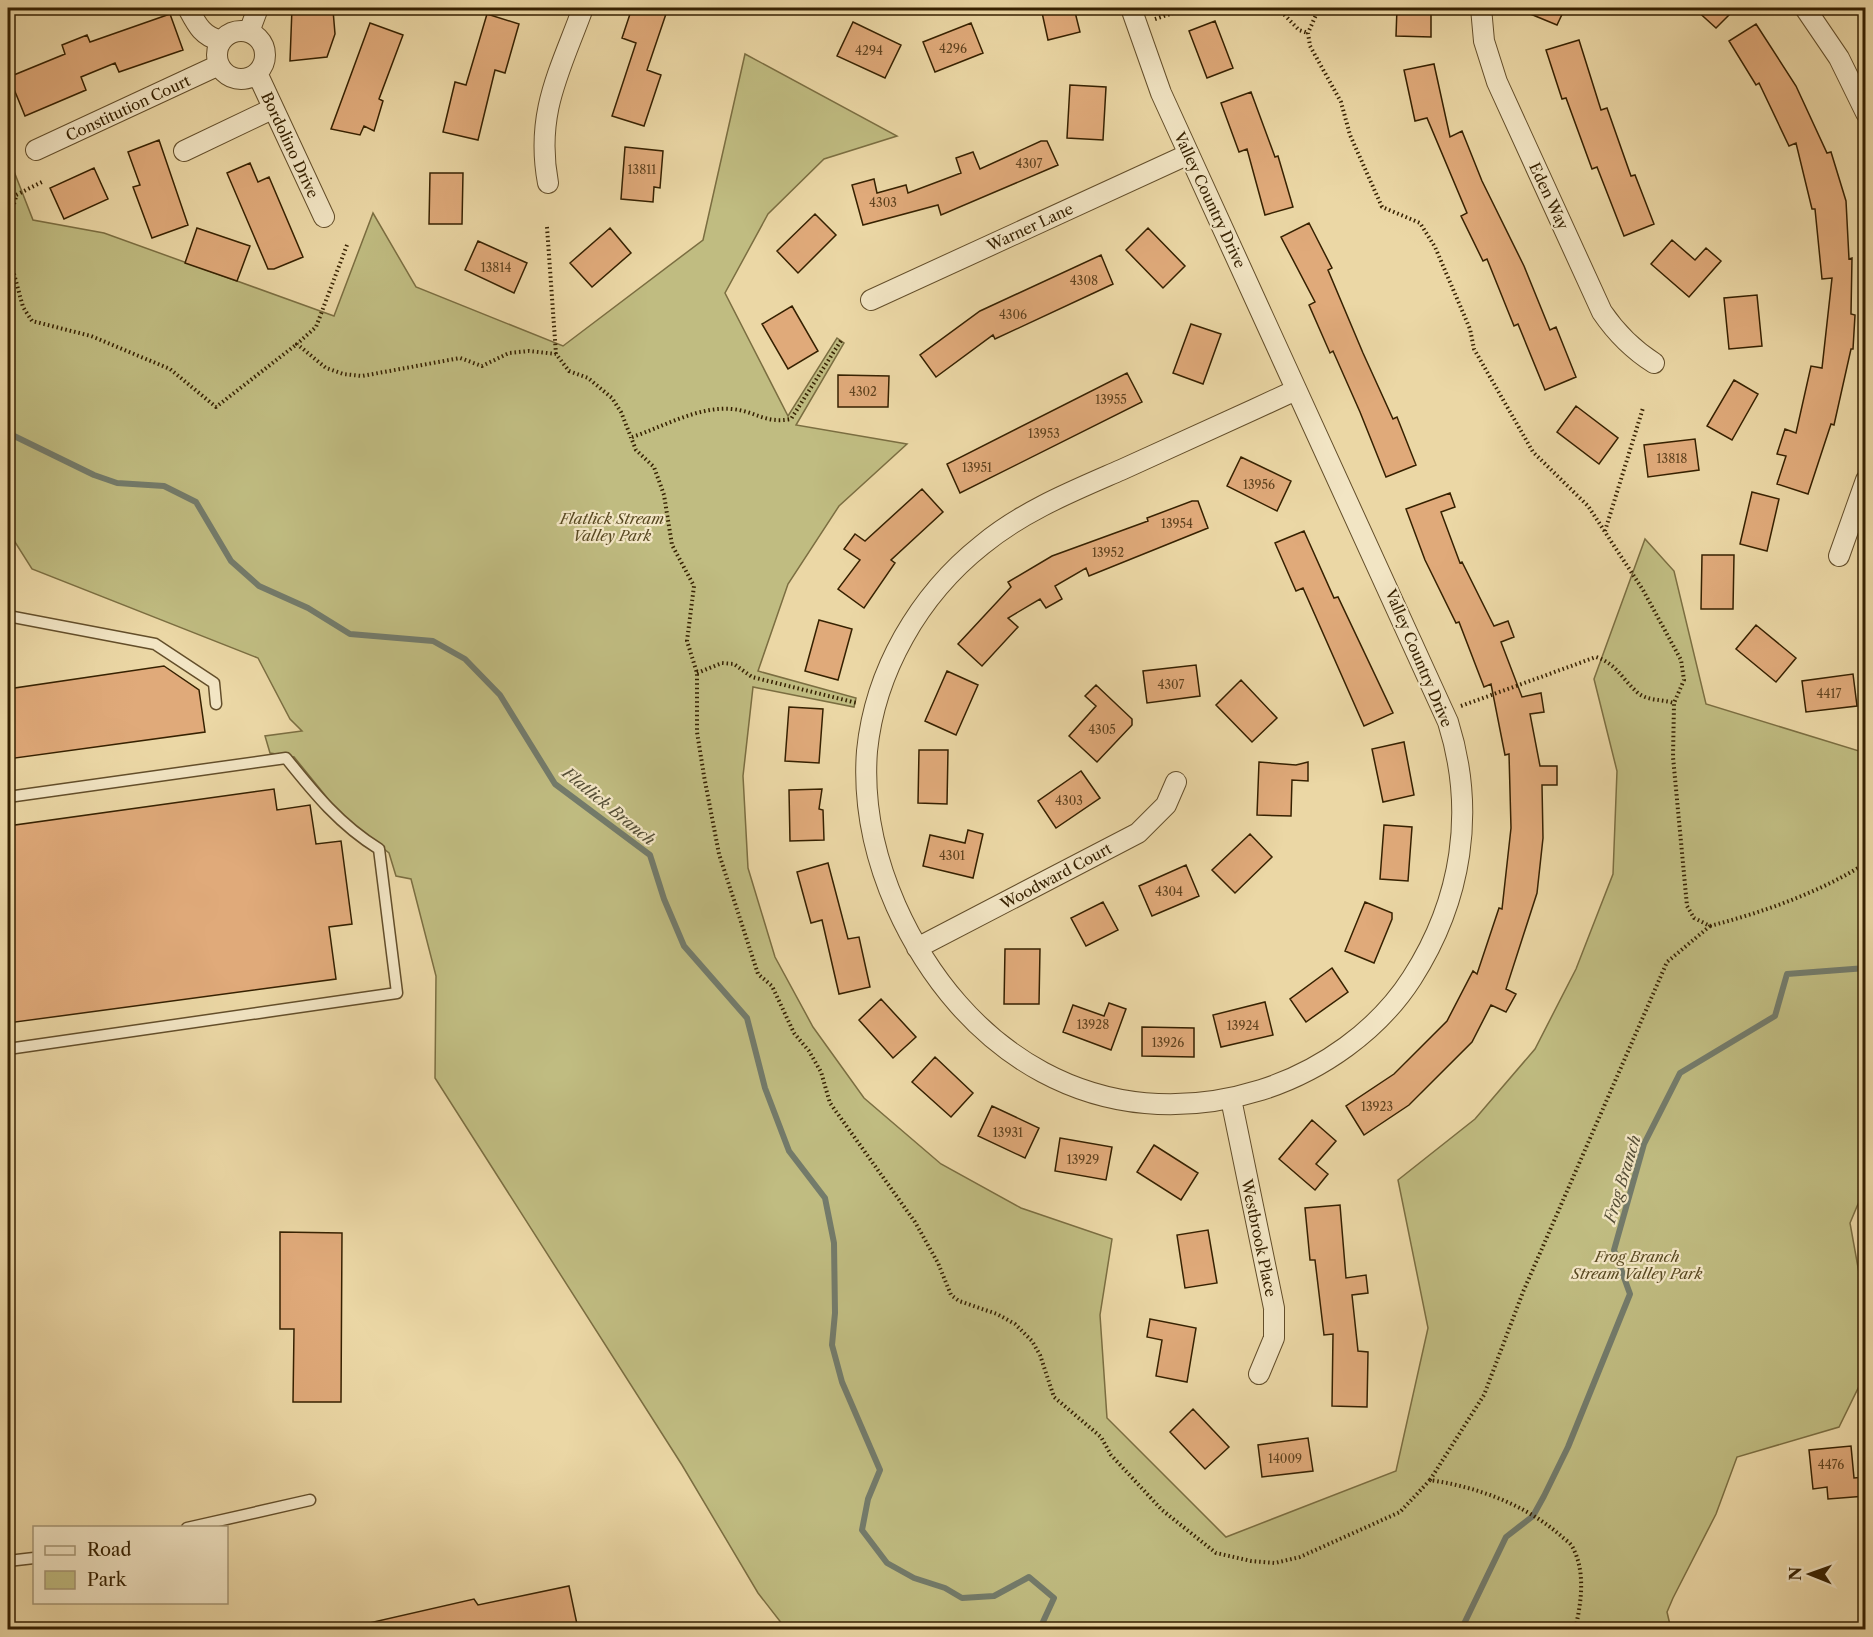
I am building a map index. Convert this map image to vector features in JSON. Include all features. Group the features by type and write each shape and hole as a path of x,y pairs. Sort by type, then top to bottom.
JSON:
{"street":[{"path":"188,8 201,32 207,38 221,41"},
{"path":"249,32 258,8"},
{"path":"548,183 543,134 546,109 583,8"},
{"name":"Valley Country Drive","path":"1131,8 1144,50 1189,154 1448,722 1462,788 1462,842 1457,874 1438,934 1406,987 1380,1018 1332,1057 1297,1077 1232,1099 1177,1104 1122,1100 1094,1094 1050,1076 1016,1057 985,1034 945,990 917,948 889,890 871,824 867,772 869,741 884,680 899,643 918,615 967,558 1019,518 1296,390"},
{"name":"Eden Way","path":"1481,8 1484,41 1497,82 1602,312 1617,333 1634,350 1654,363"},
{"path":"1805,8 1839,58 1864,104"},
{"path":"234,32 249,32 256,36 264,50 263,65 257,73 244,79 236,79 228,76 219,65 217,55 221,41 234,32"},
{"name":"Constitution Court","path":"36,150 219,65"},
{"name":"Bordolino Drive","path":"257,73 324,217"},
{"path":"184,151 273,109"},
{"name":"Warner Lane","path":"871,300 1189,154"},
{"path":"1839,556 1866,480"},
{"name":"Woodward Court","path":"917,948 1137,833 1166,805 1176,782"},
{"name":"Westbrook Place","path":"1232,1099 1274,1308 1274,1338 1259,1374"}],"lane":[{"path":"8,616 155,644 214,683 216,704"},
{"path":"8,797 286,758 333,814 352,832 379,849 397,993 8,1049"},
{"path":"192,1526 310,1500"},
{"path":"8,1561 33,1558"}],"path":[{"path":"1154,20 1188,8"},
{"path":"1278,8 1299,30 1308,33"},
{"path":"1319,8 1308,33 1310,46 1341,102 1350,135 1382,207 1420,223 1439,258 1470,329 1474,349 1533,452 1588,506 1643,590 1681,660 1684,680 1674,703 1673,757 1687,906 1694,918 1710,926"},
{"path":"8,210 15,202 16,195 42,182"},
{"path":"547,227 556,354 569,371 588,378 612,398 632,437 636,450 654,467 664,495 672,545 694,586 687,641 698,673 697,732 719,854 758,974 772,986 794,1033 821,1072 830,1103 915,1222 951,1295 959,1301 997,1314 1015,1324 1032,1341 1040,1355 1054,1397 1101,1437 1111,1455 1162,1510 1216,1553 1251,1561 1275,1563 1300,1557 1400,1512 1430,1480 1484,1395 1523,1292 1667,962 1710,926 1763,912 1850,873 1866,863"},
{"path":"8,252 23,307 32,321 92,336 170,369 216,406 316,327 347,245"},
{"path":"632,437 668,423 721,409 734,409 772,422 791,419 842,339"},
{"path":"297,344 326,368 344,374 362,375 460,358 482,366 509,352 529,351 556,354"},
{"path":"1605,532 1643,408"},
{"path":"1461,706 1596,657 1610,661 1638,693 1646,698 1674,703"},
{"path":"698,673 722,663 734,664 752,677 857,702"},
{"path":"1430,1480 1457,1484 1488,1494 1546,1523 1573,1547 1582,1584 1575,1629"}],"green space":[{"path":"745,54 897,136 824,159 768,214 725,293 788,416 837,338 844,343 796,425 907,444 839,506 788,584 758,671 856,698 854,707 753,687 743,776 748,868 775,957 813,1027 864,1098 941,1164 1021,1208 1112,1239 1100,1315 1107,1418 1226,1537 1396,1471 1428,1328 1398,1180 1475,1119 1535,1049 1576,969 1613,874 1617,771 1594,679 1645,539 1674,571 1706,704 1862,752 1865,749 1866,1185 1850,1223 1865,1306 1866,1372 1839,1427 1737,1457 1716,1514 1667,1612 1671,1629 786,1629 758,1593 682,1465 435,1078 436,976 411,879 396,876 389,853 342,816 294,757 270,753 265,736 302,731 290,719 258,658 32,569 8,531 8,156 33,220 104,233 334,316 373,213 416,287 563,346 703,240"}],"building":[{"path":"292,8 329,8 333,10 335,34 327,57 290,61"},
{"path":"632,8 668,8 647,70 661,75 644,126 612,116 636,43 622,38"},
{"path":"1041,8 1074,8 1080,32 1048,40"},
{"path":"1397,8 1431,8 1431,37 1396,36"},
{"path":"1516,8 1565,8 1557,25"},
{"path":"1694,8 1736,8 1716,28"},
{"path":"170,14 183,50 119,72 115,63 81,77 86,90 25,116 9,77 65,54 62,45 87,35 90,42"},
{"path":"487,14 519,24 505,73 495,70 478,140 443,132 455,82 466,85"},
{"path":"1215,21 1233,68 1207,78 1189,31"},
{"path":"853,22 901,45 885,78 837,56"},
{"path":"370,23 403,35 379,99 383,101 374,131 364,126 360,135 331,129"},
{"path":"971,23 983,53 935,72 923,42"},
{"path":"1756,24 1796,86 1827,153 1831,152 1846,201 1849,259 1852,258 1851,314 1855,315 1853,349 1851,349 1834,425 1831,424 1808,494 1777,484 1786,456 1777,454 1785,429 1796,433 1811,366 1822,368 1832,278 1822,279 1815,209 1812,209 1796,143 1789,146 1759,83 1756,85 1729,41"},
{"path":"1579,40 1601,110 1607,108 1631,176 1635,175 1654,224 1624,236 1597,167 1592,169 1566,98 1562,99 1546,50"},
{"path":"1434,64 1450,137 1462,131 1482,181 1524,266 1550,330 1556,327 1576,377 1545,390 1518,324 1514,326 1487,259 1483,261 1461,216 1467,213 1427,118 1415,121 1404,70"},
{"path":"1070,85 1106,87 1103,140 1067,138"},
{"path":"1251,92 1275,157 1278,156 1293,207 1265,215 1247,149 1239,152 1221,103"},
{"path":"159,140 188,225 152,238 133,187 140,185 128,152"},
{"path":"1041,141 1047,141 1058,165 941,215 938,205 863,225 852,185 874,179 877,193 906,185 908,193 961,173 956,158 973,152 980,169"},
{"path":"625,147 663,151 660,188 654,187 653,202 621,199"},
{"path":"250,163 258,182 269,177 303,257 274,269 268,269 227,173"},
{"path":"94,168 108,199 64,219 50,188"},
{"path":"430,173 463,173 462,224 429,224"},
{"path":"815,214 836,235 798,273 777,251"},
{"path":"1309,223 1332,268 1328,270 1363,353 1393,419 1397,417 1416,465 1386,477 1333,351 1330,353 1309,305 1315,302 1281,237"},
{"path":"197,228 250,246 237,281 185,263"},
{"path":"610,228 631,253 592,287 570,263"},
{"path":"1148,228 1185,266 1163,288 1126,250"},
{"path":"1672,240 1695,260 1706,248 1721,261 1689,297 1651,264"},
{"path":"478,241 527,263 514,293 465,270"},
{"path":"1101,255 1113,284 995,339 993,335 936,377 920,355 980,311"},
{"path":"1757,295 1762,346 1729,349 1724,298"},
{"path":"792,306 818,351 788,369 762,324"},
{"path":"1191,324 1221,334 1203,384 1173,373"},
{"path":"1127,373 1142,402 960,493 947,464"},
{"path":"838,375 889,376 888,407 838,407"},
{"path":"1734,380 1758,394 1732,440 1707,426"},
{"path":"1576,406 1618,438 1599,464 1557,432"},
{"path":"1695,439 1699,470 1648,477 1644,445"},
{"path":"1241,457 1291,481 1277,511 1227,486"},
{"path":"922,489 943,512 891,560 895,563 864,608 838,589 860,560 844,549 855,534 865,541"},
{"path":"1752,492 1779,499 1767,551 1740,544"},
{"path":"1450,493 1455,507 1441,512 1460,563 1462,562 1494,626 1508,621 1514,637 1501,642 1522,697 1541,693 1544,712 1530,714 1540,766 1557,766 1557,785 1542,785 1543,838 1537,893 1506,989 1516,994 1506,1012 1491,1005 1472,1042 1409,1105 1364,1135 1346,1106 1394,1074 1447,1021 1473,971 1477,974 1499,908 1502,909 1511,828 1509,754 1505,755 1491,684 1484,687 1459,622 1456,623 1425,560 1406,509"},
{"path":"1192,501 1198,501 1208,528 1089,576 1086,568 1055,586 1062,599 1046,608 1040,599 1008,618 1018,627 982,666 958,644 1011,587 1008,582 1052,556 1148,521 1147,518"},
{"path":"1304,531 1334,598 1338,597 1393,713 1364,726 1303,588 1296,591 1275,543"},
{"path":"1702,555 1734,555 1733,609 1701,609"},
{"path":"819,620 852,629 838,680 805,671"},
{"path":"1756,625 1796,658 1776,682 1736,649"},
{"path":"1196,665 1200,696 1147,703 1143,671"},
{"path":"164,666 199,690 205,732 8,759 8,689"},
{"path":"947,671 978,685 956,735 925,721"},
{"path":"1853,674 1857,706 1806,712 1802,681"},
{"path":"1241,680 1277,718 1252,742 1216,705"},
{"path":"1096,685 1132,719 1132,725 1097,762 1069,736 1096,706 1085,696"},
{"path":"789,707 823,709 819,763 785,761"},
{"path":"1404,742 1414,795 1383,802 1372,749"},
{"path":"919,750 948,750 947,804 918,803"},
{"path":"1259,762 1296,765 1308,762 1308,781 1292,780 1291,816 1257,815"},
{"path":"1081,771 1100,798 1056,828 1038,801"},
{"path":"274,789 277,810 310,805 316,844 341,841 352,924 329,927 336,979 8,1023 8,826"},
{"path":"822,789 819,809 823,810 824,840 790,841 789,790"},
{"path":"1384,825 1412,827 1408,881 1380,879"},
{"path":"968,830 983,834 973,878 923,866 930,835 965,843"},
{"path":"1250,834 1272,857 1235,893 1212,870"},
{"path":"828,863 848,939 859,937 870,987 839,994 822,920 811,923 797,872"},
{"path":"1186,865 1199,896 1152,916 1139,886"},
{"path":"1103,902 1118,930 1086,946 1071,918"},
{"path":"1365,902 1392,913 1392,919 1374,963 1345,951"},
{"path":"1005,949 1040,949 1039,1004 1004,1004"},
{"path":"1332,968 1348,992 1306,1022 1290,999"},
{"path":"881,999 916,1037 893,1058 859,1020"},
{"path":"1265,1002 1273,1035 1221,1047 1213,1015"},
{"path":"1109,1003 1126,1009 1111,1050 1063,1032 1073,1005 1104,1016"},
{"path":"1142,1027 1194,1028 1194,1057 1142,1056"},
{"path":"935,1057 973,1093 951,1117 912,1082"},
{"path":"992,1106 1039,1128 1025,1158 978,1136"},
{"path":"1312,1120 1336,1141 1316,1164 1328,1174 1315,1190 1279,1159"},
{"path":"1060,1138 1112,1147 1106,1180 1055,1171"},
{"path":"1154,1145 1198,1173 1181,1200 1137,1172"},
{"path":"1340,1205 1346,1278 1366,1275 1368,1293 1352,1295 1358,1351 1368,1352 1367,1407 1332,1406 1333,1334 1324,1335 1315,1260 1310,1260 1305,1208"},
{"path":"1208,1230 1217,1283 1185,1288 1177,1235"},
{"path":"280,1232 342,1233 341,1402 293,1402 294,1329 280,1329"},
{"path":"1150,1319 1196,1328 1187,1382 1156,1376 1162,1340 1147,1337"},
{"path":"1193,1409 1229,1447 1205,1469 1170,1432"},
{"path":"1308,1438 1313,1471 1262,1477 1258,1445"},
{"path":"1851,1446 1854,1478 1866,1477 1866,1496 1828,1499 1827,1487 1813,1489 1809,1450"},
{"path":"569,1586 578,1629 370,1629 369,1623 474,1599 478,1605"}],"waterway":[{"name":"Flatlick Branch","path":"8,433 94,475 117,483 164,486 196,502 231,561 259,586 308,608 350,634 433,641 465,659 500,695 555,784 650,855 664,899 684,946 747,1018 765,1088 789,1151 825,1198 834,1243 835,1313 832,1345 842,1382 880,1470 868,1499 862,1530 887,1563 914,1578 945,1588 962,1598 994,1596 1029,1577 1054,1598 1042,1624 1033,1630"},
{"name":"Frog Branch","path":"1461,1630 1506,1537 1533,1516 1544,1496 1568,1447 1630,1294 1614,1250 1644,1144 1680,1073 1775,1016 1787,974 1866,968"}],"park label":[{"name":"Flatlick Stream Valley Park","path":"612,526"},
{"name":"Frog Branch Stream Valley Park","path":"1637,1264"}]}
